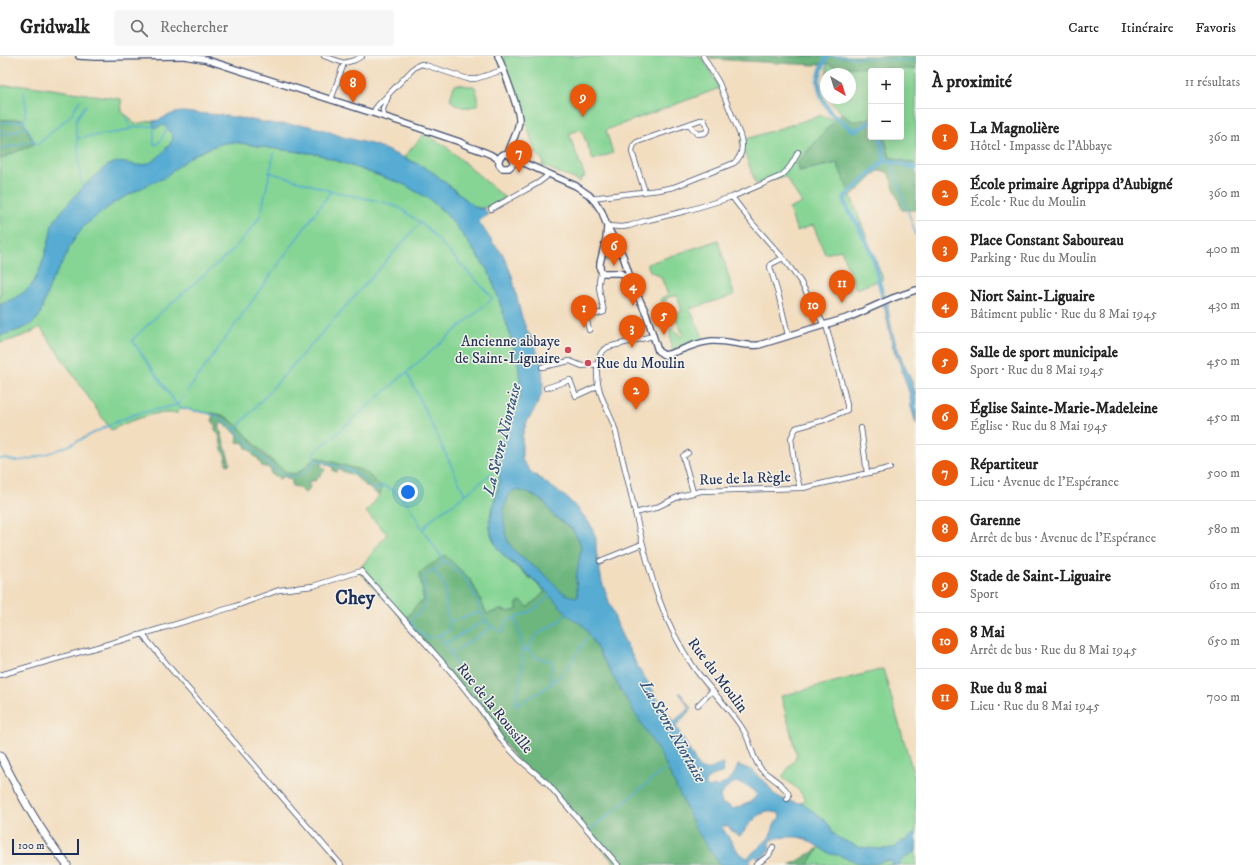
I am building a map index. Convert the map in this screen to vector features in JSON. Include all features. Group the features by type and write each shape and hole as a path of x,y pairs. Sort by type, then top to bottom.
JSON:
{"main road":[{"path":"0,755 36,822 67,865"}],"street":[{"path":"79,56 96,58 184,56 208,61 460,142 469,143 505,154 576,186 593,199 602,212 626,267 630,280 646,313 658,351 664,355 705,342 717,341 754,346 764,344 850,317 893,298 916,290"},
{"path":"324,56 344,63 362,56"},
{"path":"498,56 519,118 517,128 505,154 500,157 499,160"},
{"path":"593,199 667,189 734,163 741,154 742,141 738,128 719,83 703,56"},
{"path":"331,100 344,63"},
{"path":"374,114 375,109 385,98 421,64 468,79 475,79 503,70"},
{"path":"384,117 383,109 390,94"},
{"path":"645,192 632,152 633,146 637,142 689,124"},
{"path":"460,142 468,147 490,154 499,160 499,164 502,168 508,169 511,167 528,165"},
{"path":"607,226 629,226 644,220 686,211 732,197 782,176 792,164 798,152"},
{"path":"511,167 514,162 513,158"},
{"path":"491,209 546,178 548,173"},
{"path":"732,197 752,223 783,258 803,286 825,325"},
{"path":"602,272 599,265 606,239 607,226"},
{"path":"606,239 610,237 613,238"},
{"path":"783,258 771,264 770,267 788,336"},
{"path":"620,273 624,271 626,267"},
{"path":"602,272 620,273 630,280"},
{"path":"589,330 586,317 604,312 598,283 602,272"},
{"name":"Rue de la Règle","path":"635,513 656,508 680,496 693,492 800,488 795,470 791,438 796,428 824,420 847,410 844,392 825,325"},
{"name":"Rue du Moulin","path":"653,336 608,347 602,351 598,364 598,386 612,419 651,576 666,618 677,640 692,664 712,691 732,713 743,729 757,763 787,790 789,796 787,799"},
{"path":"542,367 570,361 582,366 598,364"},
{"path":"546,388 570,380 576,396 598,386"},
{"path":"861,428 867,473"},
{"path":"688,453 683,456 693,492"},
{"path":"800,488 890,468"},
{"path":"600,561 642,544"},
{"name":"Rue de la Roussille","path":"143,634 233,607 279,590 313,586 361,571 460,683 503,742 520,760 547,783 618,865"},
{"path":"0,675 143,634 171,669 341,865"},
{"path":"698,705 712,691"},
{"path":"756,865 769,855 773,847"}],"green space":[{"path":"503,56 700,56 720,88 606,130 613,153 593,160 581,129 569,134 585,177 580,179 581,182 541,165 544,163 536,153"},
{"path":"708,56 916,56 916,69 836,67 827,63 814,65 712,59"},
{"path":"827,63 837,67 876,68 868,68 868,118 860,121 851,121 832,104 856,104 856,68 827,68"},
{"path":"904,69 916,69 916,164 890,157 885,140 904,140"},
{"path":"458,84 474,86 476,89 478,104 471,107 463,107 459,106 450,99 454,86"},
{"path":"24,85 121,99 122,112 130,118 134,124 159,120 192,156 214,146 234,142 317,154 403,184 429,199 444,212 457,227 489,272 528,387 496,459 500,480 490,519 490,528 527,574 546,591 528,607 509,612 501,610 487,614 471,580 422,593 424,600 416,606 404,621 361,573 361,567 387,534 366,512 378,497 381,487 366,474 360,470 315,457 299,472 293,474 286,472 278,467 232,421 220,414 180,408 178,413 159,413 145,416 111,430 40,327 21,336 0,343 0,159 34,144 22,119 0,120 0,86"},
{"path":"841,113 852,121 868,118 868,140 885,140 890,157 916,164 916,210 902,210 888,172 878,171 851,197 837,163 799,171 798,162"},
{"path":"822,115 835,120 798,162 799,171 838,163 883,279 856,289 841,250 825,254 813,225 797,231 789,209 802,203 785,176 756,184 740,141"},
{"path":"22,119 34,144 0,159 0,120"},
{"path":"424,134 443,144 505,198 487,207 475,207 435,174 404,157"},
{"path":"718,240 734,295 690,309 704,339 672,350 670,336 671,329 674,329 681,337 683,335 674,314 682,311 677,295 666,298 666,301 662,302 661,298 668,295 661,277 650,271 647,264"},
{"path":"613,241 620,255 620,259 605,260 604,256 607,242"},
{"path":"211,413 227,418 234,423 267,458 290,474 299,472 315,457 363,471 381,487 379,496 355,476 338,469 337,472 333,471 333,467 321,462 321,465 325,470 315,481 308,482 310,487 305,493 298,487 292,486 291,479 284,476 280,479 271,474 271,470 267,467 263,467 258,458 246,448 244,443 237,442 238,436 222,423 220,424 220,429 230,463 229,465 226,464 226,458 222,449 219,435 215,430"},
{"path":"500,480 517,490 530,493 545,503 553,515 572,529 579,540 581,548 576,577 577,597 731,865 616,865 548,788 518,761 475,705 404,621 416,606 424,600 419,573 445,555 471,580 487,614 501,610 509,612 517,610 517,603 521,601 528,607 545,592 509,560 494,542 490,531 490,519"},
{"path":"883,669 916,782 916,865 808,865 819,847 832,831 824,819 800,803 804,801 802,794 782,777 797,756 781,696"},
{"path":"819,848 808,865 789,865 798,861"}],"water":[{"name":"La Sèvre Niortaise","path":"179,112 221,115 275,124 305,125 375,145 422,166 435,174 475,207 480,209 484,208 488,215 479,222 505,259 512,276 521,315 527,331 532,338 542,365 542,393 526,424 522,436 522,460 531,472 567,498 591,525 596,539 596,551 602,582 620,632 638,667 673,722 690,708 679,693 680,692 692,708 676,726 699,768 713,768 721,763 724,765 722,773 714,775 705,781 706,786 709,788 715,786 717,787 728,781 733,776 738,765 754,771 777,796 788,801 800,803 824,819 837,837 858,847 879,849 894,848 902,841 906,841 916,831 916,850 914,852 904,858 899,865 890,865 892,863 889,860 874,864 859,863 838,855 830,854 805,839 798,837 787,837 772,840 769,844 770,848 767,853 759,859 755,856 750,861 750,865 720,865 697,831 662,757 620,689 584,626 570,617 546,591 503,555 497,548 491,533 490,519 500,480 496,455 520,399 521,391 518,363 489,272 457,227 444,212 429,199 403,184 317,154 234,142 214,146 192,156 164,178 147,185 114,203 84,226 70,246 64,261 52,280 39,317 26,327 0,336 0,305 15,298 29,288 33,283 44,259 54,221 85,185 108,165 120,162 135,165 147,164 161,154 169,146 173,137 166,126 163,125 154,128 153,122","holes":["517,490 530,493 545,503 553,515 572,529 579,540 581,548 576,579 578,597 562,592 544,574 518,554 507,539 504,517 505,506 512,491","736,782 748,786 757,794 755,798 747,804 733,809 730,806 722,804 720,796 729,785","766,811 779,813 780,817 774,824 768,839 747,858 739,853 721,826 728,826 734,833 740,836 747,827 760,814"]},
{"path":"888,303 889,317 894,338 915,392 916,424 911,407 910,395 893,348 884,306 882,305"}],"waterway":[{"path":"824,56 916,61"},
{"path":"827,56 818,81 822,98 830,112 853,130 868,124"},
{"path":"24,92 26,108 24,121"},
{"path":"0,149 34,141 37,145 70,116 80,100"},
{"path":"81,138 77,138 76,120 86,105"},
{"path":"125,116 131,129"},
{"path":"0,123 24,121 34,141"},
{"path":"154,126 155,145 160,142 165,131 170,129"},
{"path":"84,137 120,132 136,127 154,126"},
{"path":"0,136 27,127"},
{"path":"0,131 4,130"},
{"path":"77,138 82,192"},
{"path":"881,140 885,160"},
{"path":"0,459 4,458 20,461 48,454 125,418 136,414 177,405 132,340 159,314 232,251 255,224 261,214 274,153"},
{"path":"885,160 916,168"},
{"path":"883,298 873,256 857,223 848,210 845,203 845,197 885,160"},
{"path":"891,162 916,235"},
{"name":"La Sèvre Niortaise","path":"269,172 331,191 382,202 400,208 426,227 491,296 492,299 407,372 465,495 493,472"},
{"path":"187,392 331,191"},
{"path":"235,430 420,223"},
{"path":"407,372 313,454 316,460 349,470 357,474 375,490 382,485 394,491 408,504 423,530 432,519 465,495"},
{"path":"184,396 177,405 178,406 219,417 228,423 266,462 276,470 286,475 295,477 301,475 316,460"},
{"path":"423,530 445,562 424,576 426,602 423,609 410,621 420,633 428,638 432,638 450,630 446,610 445,585 433,569"},
{"path":"445,562 449,563 467,581 484,617 495,628 503,632 507,621 515,618 519,629 522,650 522,670 515,702 516,705 557,679 568,667 584,642 591,635"},
{"path":"515,618 534,609 551,594"},
{"path":"449,622 481,612"},
{"path":"523,651 528,649 532,640 541,632 558,622 568,613"},
{"path":"440,636 445,644 486,620"},
{"path":"445,644 451,654 492,627"},
{"path":"528,649 534,657 551,661 553,667 551,678 553,683"},
{"path":"451,654 464,678 486,696 480,702"},
{"path":"591,829 664,770"}],"place":[{"name":"Garenne","path":"353,103"},
{"name":"Stade de Saint-Liguaire","path":"583,117"},
{"name":"Répartiteur","path":"519,173"},
{"name":"Église Sainte-Marie-Madeleine","path":"614,266"},
{"name":"Rue du 8 mai","path":"842,303"},
{"name":"Niort Saint-Liguaire","path":"633,306"},
{"name":"8 Mai","path":"813,325"},
{"name":"La Magnolière","path":"584,328"},
{"name":"Salle de sport municipale","path":"664,335"},
{"name":"Place Constant Saboureau","path":"632,348"},
{"name":"Ancienne abbaye de Saint-Liguaire","path":"568,350"},
{"name":"Rue du Moulin","path":"588,363"},
{"name":"École primaire Agrippa d'Aubigné","path":"636,410"}],"district":[{"name":"Chey","path":"355,597"}]}
